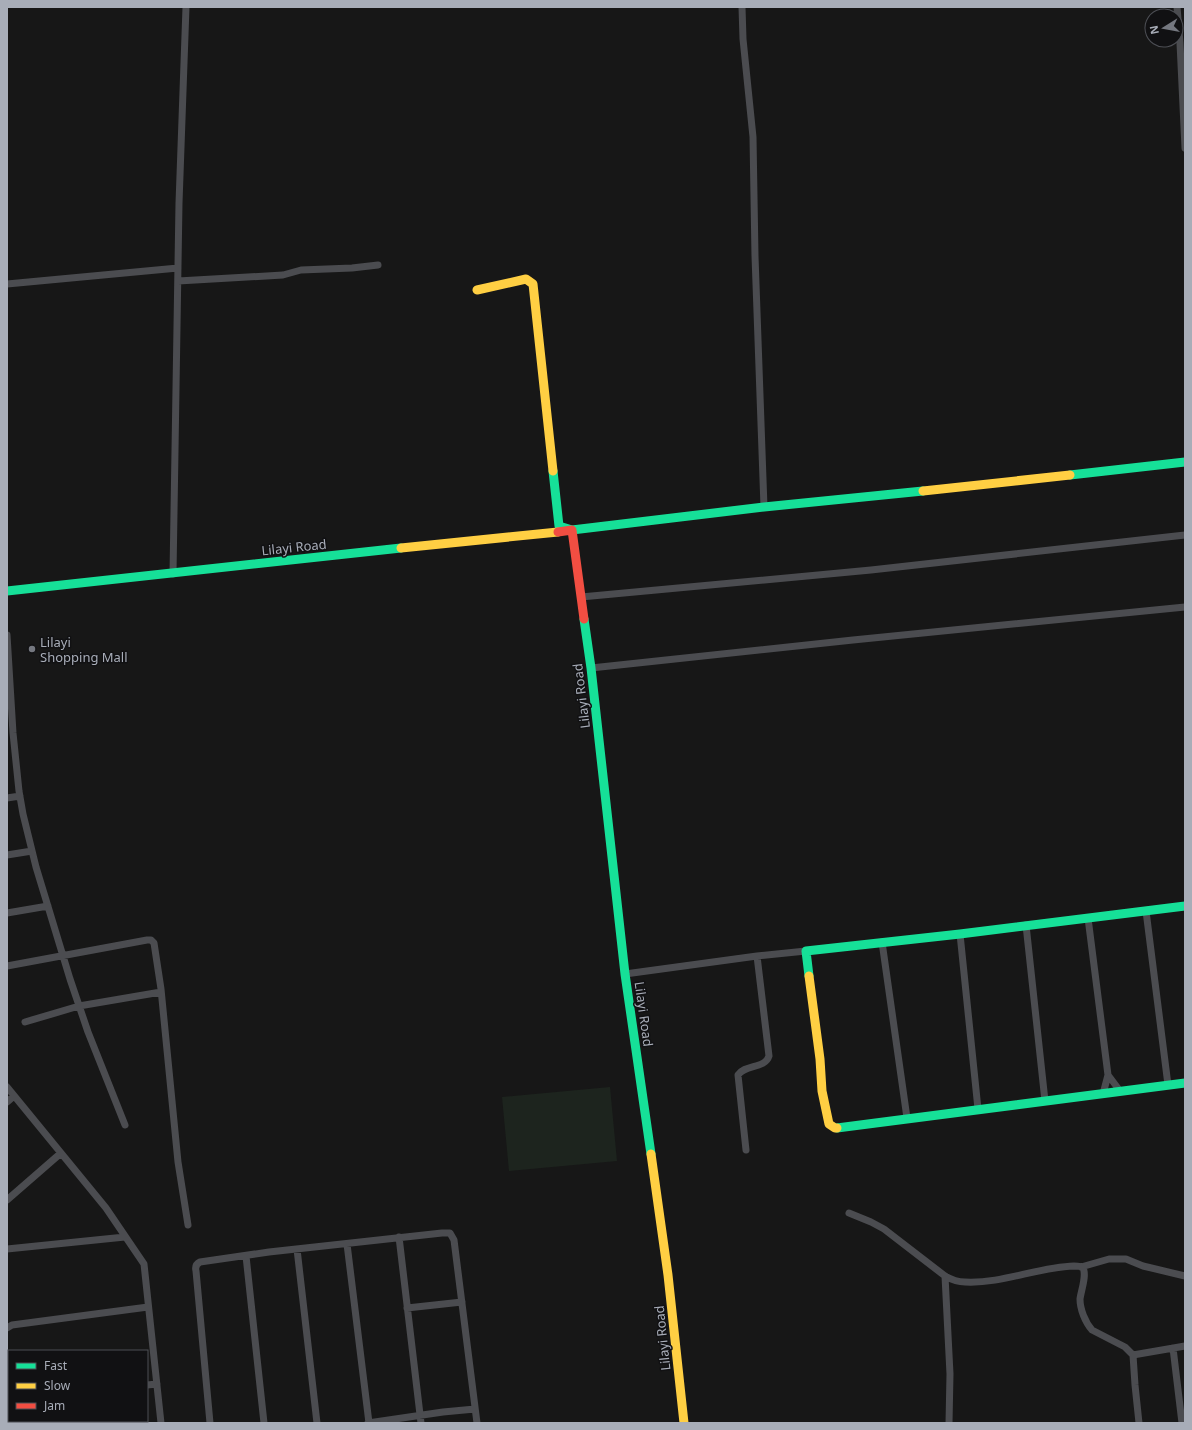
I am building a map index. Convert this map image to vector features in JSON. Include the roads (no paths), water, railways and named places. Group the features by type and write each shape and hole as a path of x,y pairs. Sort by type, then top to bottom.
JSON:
{"street":[{"path":"173,574 178,268 186,7"},
{"path":"742,7 743,38 753,137 755,256 764,507"},
{"path":"1177,7 1183,77 1185,148"},
{"path":"178,280 283,275 301,270 352,268 378,265"},
{"path":"7,284 178,268"},
{"path":"477,290 526,279 533,284 560,526 572,530 764,507 874,498 1185,462"},
{"name":"Lilayi Road","path":"7,591 572,530 591,668 625,974 648,1126 668,1275 684,1423"},
{"path":"581,598 864,570 1185,535"},
{"path":"591,668 1185,607"},
{"path":"7,635 10,734 20,796 32,851 79,1006 125,1125"},
{"path":"7,798 20,796"},
{"path":"7,855 32,851"},
{"path":"7,914 48,906"},
{"path":"625,974 757,956 960,934 1185,906"},
{"path":"1146,911 1168,1085"},
{"path":"1088,918 1108,1075 1103,1094"},
{"path":"1026,925 1045,1101"},
{"path":"960,934 978,1109"},
{"path":"7,966 151,940 154,943 161,992 178,1162 188,1225"},
{"path":"882,942 907,1118"},
{"path":"806,951 820,1059 822,1091 829,1124 834,1128 1185,1083"},
{"path":"746,1150 738,1075 740,1071 763,1063 769,1056 757,956"},
{"path":"25,1022 79,1006 161,992"},
{"path":"1108,1075 1120,1091"},
{"path":"7,1087 106,1208 144,1264 161,1423"},
{"path":"7,1102 14,1096"},
{"path":"7,1200 61,1153"},
{"path":"849,1213 884,1229 945,1276 954,1281 966,1283 981,1282 1062,1267 1081,1267 1109,1260 1126,1259 1143,1266 1185,1276"},
{"path":"210,1423 195,1266 200,1262 434,1233 450,1233 454,1240 477,1423"},
{"path":"7,1249 125,1237"},
{"path":"399,1237 420,1419"},
{"path":"347,1244 369,1423 420,1419 475,1410"},
{"path":"297,1249 317,1423"},
{"path":"246,1256 264,1423"},
{"path":"1081,1267 1084,1271 1084,1275 1080,1299 1088,1326 1092,1330 1125,1347 1133,1355 1139,1423"},
{"path":"945,1276 950,1374 949,1423"},
{"path":"407,1308 462,1302"},
{"path":"7,1328 12,1326 148,1307"},
{"path":"1133,1355 1185,1346"},
{"path":"1173,1348 1182,1423"},
{"path":"148,1385 157,1384"}],"place":[{"name":"Lilayi Shopping Mall","path":"32,649"}]}
